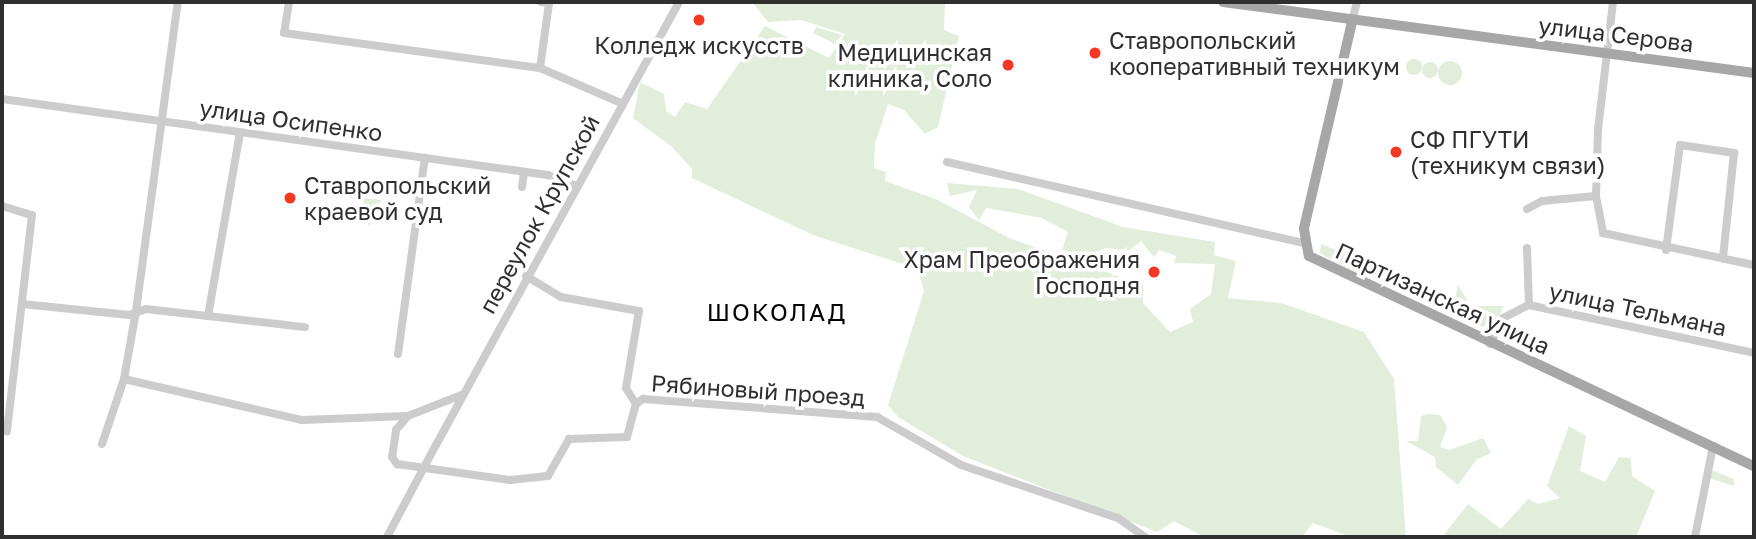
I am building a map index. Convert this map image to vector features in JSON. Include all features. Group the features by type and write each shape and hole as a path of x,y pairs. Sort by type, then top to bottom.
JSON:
{"main road":[{"name":"улица Серова","path":"1223,2 1277,6 1352,22 1754,73"},
{"path":"1303,243 1352,22"},
{"name":"Партизанская улица","path":"1303,243 1335,274 1754,466"}],"street":[{"path":"102,444 124,379 136,311 175,2"},
{"path":"289,2 284,33 540,68 621,103"},
{"path":"540,68 549,3 541,2"},
{"name":"переулок Крупской","path":"387,537 574,184 679,2"},
{"path":"1352,22 1357,2"},
{"path":"1614,2 1598,129 1596,196 1603,233 1666,250 1754,265"},
{"name":"улица Осипенко","path":"2,99 524,172 574,184"},
{"path":"208,316 240,133"},
{"path":"1666,250 1680,145 1734,153 1723,258"},
{"path":"398,354 425,158"},
{"name":"Партизанская улица","path":"947,162 1303,243"},
{"path":"522,187 524,172"},
{"path":"1527,209 1542,201 1596,196"},
{"path":"2,206 32,215 7,432"},
{"path":"1527,248 1525,290 1529,305"},
{"name":"Рябиновый проезд","path":"408,416 396,430 392,457 397,464 510,480 548,476 569,439 627,437 636,404 626,388 639,311 561,297 526,276"},
{"path":"22,304 208,316 305,327"},
{"name":"улица Тельмана","path":"1490,344 1503,318 1529,305 1754,353"},
{"path":"124,379 302,420 408,416 464,394"},
{"name":"Рябиновый проезд","path":"636,404 653,398 877,417 961,465 1118,518 1145,537"},
{"path":"1695,537 1713,446"}],"green space":[{"path":"752,2 945,2 944,30 959,36 938,127 925,134 904,110 888,104 875,144 874,168 886,172 885,181 938,200 1009,238 1143,285 1143,303 1170,332 1193,322 1190,309 1211,294 1215,264 1174,263 1176,256 1159,250 1154,257 1141,241 1130,250 1105,248 1086,256 1062,250 1068,232 1042,218 986,208 979,220 969,207 977,190 950,196 947,183 1018,189 1123,227 1215,242 1214,255 1236,261 1228,298 1281,303 1364,332 1394,379 1406,537 1351,537 1313,523 1302,537 1204,537 1174,521 1157,532 963,456 898,417 888,405 924,291 918,269 813,235 692,178 692,169 672,147 633,118 640,82 664,94 666,111 675,117 685,102 707,109 765,26 829,58 845,34 801,20 768,22"},
{"path":"816,27 842,35 835,44 813,33"},
{"path":"1411,59 1417,59 1422,67 1420,73 1411,75 1406,70 1406,64"},
{"path":"1450,61 1458,65 1462,73 1458,81 1450,85 1442,81 1438,73 1442,65"},
{"path":"1427,62 1433,62 1438,70 1436,76 1427,78 1422,73 1422,67"},
{"path":"364,198 381,200 369,226 362,213"},
{"path":"1321,244 1373,265 1373,270 1365,276 1339,264 1320,253"},
{"path":"1458,285 1471,306 1503,306 1497,323 1485,328 1452,313"},
{"path":"1440,415 1447,427 1440,447 1449,450 1483,438 1491,453 1477,459 1458,485 1436,467 1435,457 1406,441 1418,441 1421,416"},
{"path":"1569,426 1586,436 1580,471 1605,482 1619,457 1631,458 1632,476 1655,491 1636,537 1442,537 1468,504 1501,529 1528,499 1538,504 1560,498 1547,486"},
{"path":"1711,470 1734,479 1734,486 1709,478"}],"place":[{"name":"Колледж искусств","path":"699,20"},
{"name":"Ставропольский кооперативный техникум","path":"1095,53"},
{"name":"Медицинская клиника, Соло","path":"1008,65"},
{"name":"СФ ПГУТИ (техникум связи)","path":"1396,152"},
{"name":"Ставропольский краевой суд","path":"290,198"},
{"name":"Храм Преображения Господня","path":"1154,272"}],"district":[{"name":"ШОКОЛАД","path":"777,312"}]}
